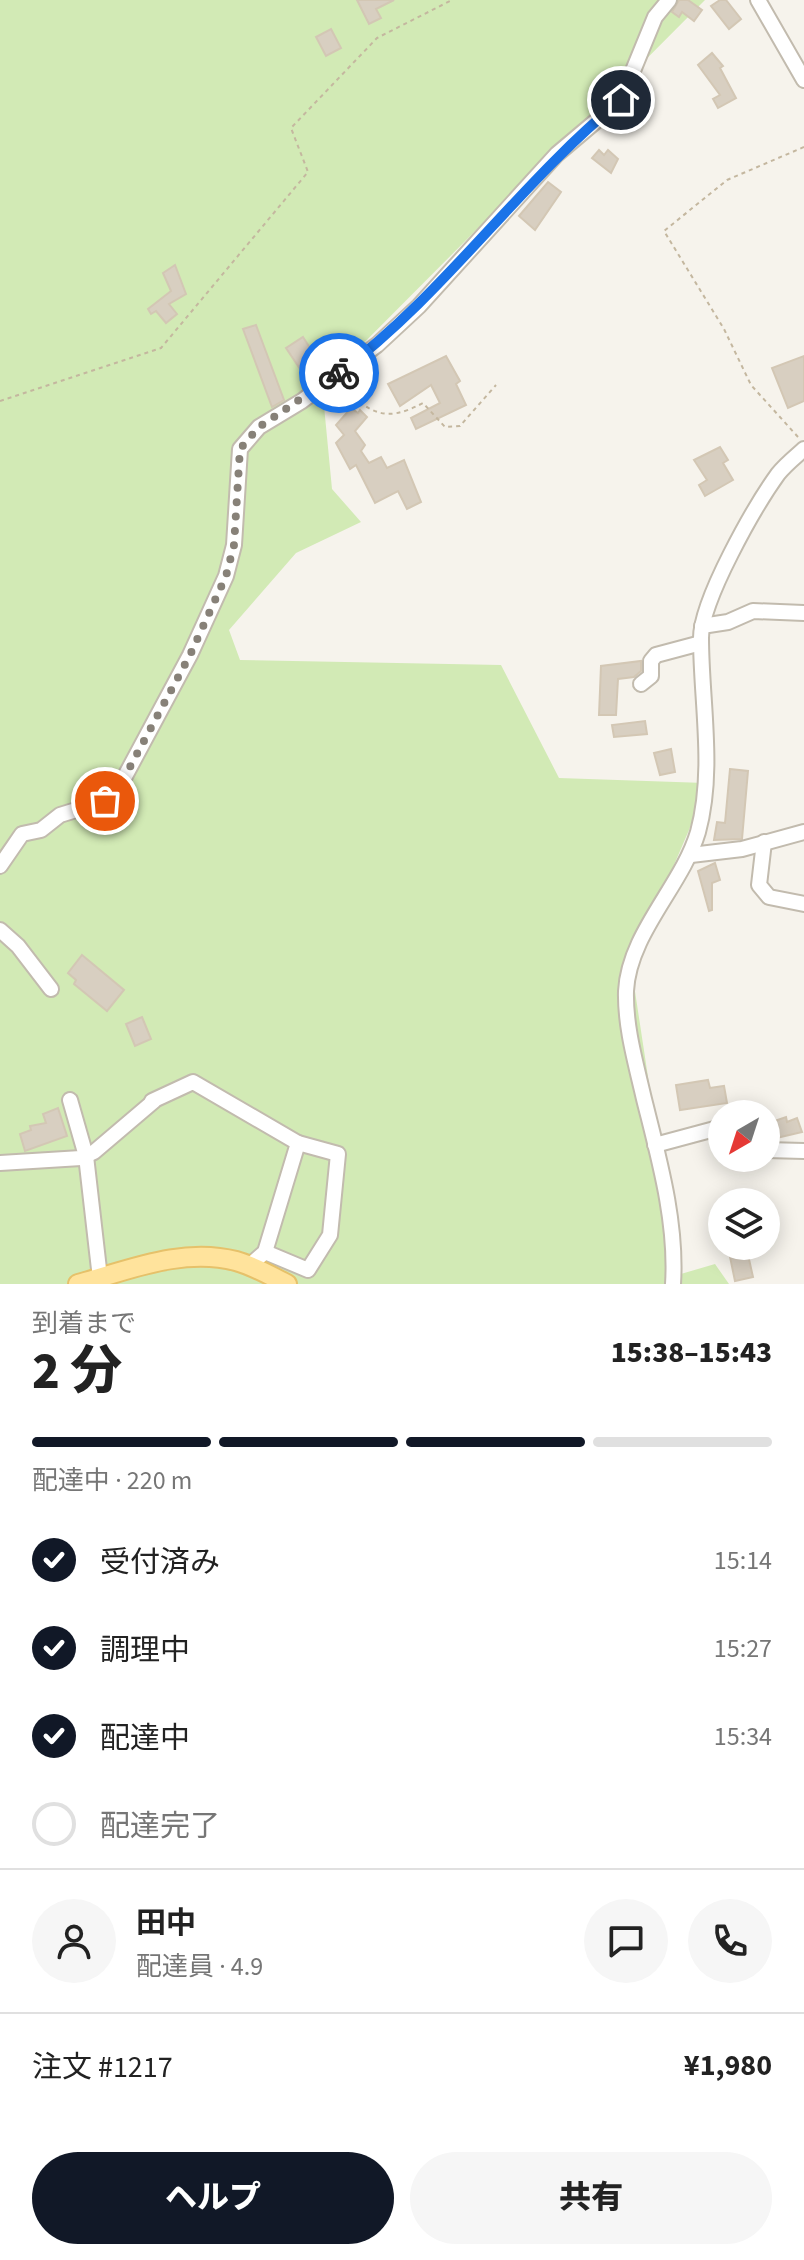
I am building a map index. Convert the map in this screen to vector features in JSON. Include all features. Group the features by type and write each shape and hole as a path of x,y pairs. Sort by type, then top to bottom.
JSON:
{"main road":[{"path":"78,1284 178,1257 222,1258 249,1266 287,1284"}],"street":[{"path":"0,866 22,834 41,830 60,815 105,801 123,780 190,655 226,576 234,545 240,449 259,427 330,380 419,306 557,154 621,100 655,17 669,0"},
{"path":"761,1 800,65 804,80"},
{"path":"673,1284 675,1252 634,1054 626,991 637,950 691,855 706,788 702,626 712,597 752,516 779,472 804,446"},
{"path":"702,626 728,622 753,611 804,613"},
{"path":"641,684 651,676 651,661 656,655 701,643"},
{"path":"691,855 742,849 804,832"},
{"path":"764,842 759,885 769,897 804,904"},
{"path":"0,930 18,946 51,989"},
{"path":"0,1163 86,1156 153,1101 193,1082 298,1143 338,1154 330,1235 308,1270 265,1252"},
{"path":"70,1100 86,1156 100,1278"},
{"path":"655,1145 708,1131"},
{"path":"249,1266 265,1252 298,1143"},
{"path":"780,1150 804,1151"}],"path":[{"path":"0,401 161,348 308,172 291,128 377,38 452,0"},
{"path":"804,147 727,180 664,231 724,329 751,385 804,446"},
{"path":"330,380 376,415 389,416 423,403 445,427 460,426 496,385"}],"green space":[{"path":"0,0 705,0 322,385 332,489 361,522 296,553 229,630 240,660 501,665 559,778 705,783 689,830 631,965 667,1202 674,1276 715,1264 729,1284 0,1284"}],"building":[{"path":"357,0 394,0 376,9 381,18 369,24"},
{"path":"679,0 688,0 702,10 694,21 682,12 679,17 672,12"},
{"path":"726,0 741,19 729,29 711,6"},
{"path":"331,29 341,48 326,56 316,37"},
{"path":"712,53 723,66 720,68 736,98 718,108 713,99 720,95 698,65"},
{"path":"599,150 604,155 608,150 618,159 611,173 592,158"},
{"path":"548,182 561,192 535,230 519,216"},
{"path":"175,265 186,294 169,304 177,314 166,323 156,311 151,314 148,309 171,291 163,273"},
{"path":"256,325 284,400 272,407 243,329"},
{"path":"303,337 317,359 300,369 286,348"},
{"path":"446,356 460,381 456,384 466,405 416,429 411,418 440,403 431,385 400,406 388,384"},
{"path":"804,356 804,401 788,408 772,368"},
{"path":"351,408 358,413 360,410 367,417 355,431 365,445 361,451 369,463 381,457 387,468 404,460 421,502 407,509 398,491 375,503 356,465 350,469 336,443 344,435 336,425"},
{"path":"720,447 728,460 723,463 733,480 705,496 699,485 707,480 694,460"},
{"path":"641,661 641,671 634,677 618,679 616,715 599,715 601,666"},
{"path":"645,721 647,734 614,737 612,725"},
{"path":"671,749 675,772 660,775 654,753"},
{"path":"730,769 748,771 742,839 714,840 717,822 725,823"},
{"path":"715,863 720,880 712,883 712,910 709,911 698,871"},
{"path":"82,955 124,990 107,1011 74,984 76,980 68,973"},
{"path":"142,1017 151,1039 135,1046 126,1024"},
{"path":"708,1080 710,1088 724,1086 726,1100 708,1100 708,1106 680,1110 676,1085"},
{"path":"58,1108 67,1136 25,1151 20,1134 31,1130 30,1126 46,1123 43,1114"},
{"path":"786,1117 787,1122 797,1118 802,1132 780,1137 780,1119"},
{"path":"731,1260 749,1260 753,1277 735,1281"}],"way so far":[{"path":"105,801 123,780 190,655 226,576 234,545 237,458 240,449 259,427 302,401 339,373"}],"route":[{"path":"339,373 377,345 419,306 557,154 621,100"}]}
